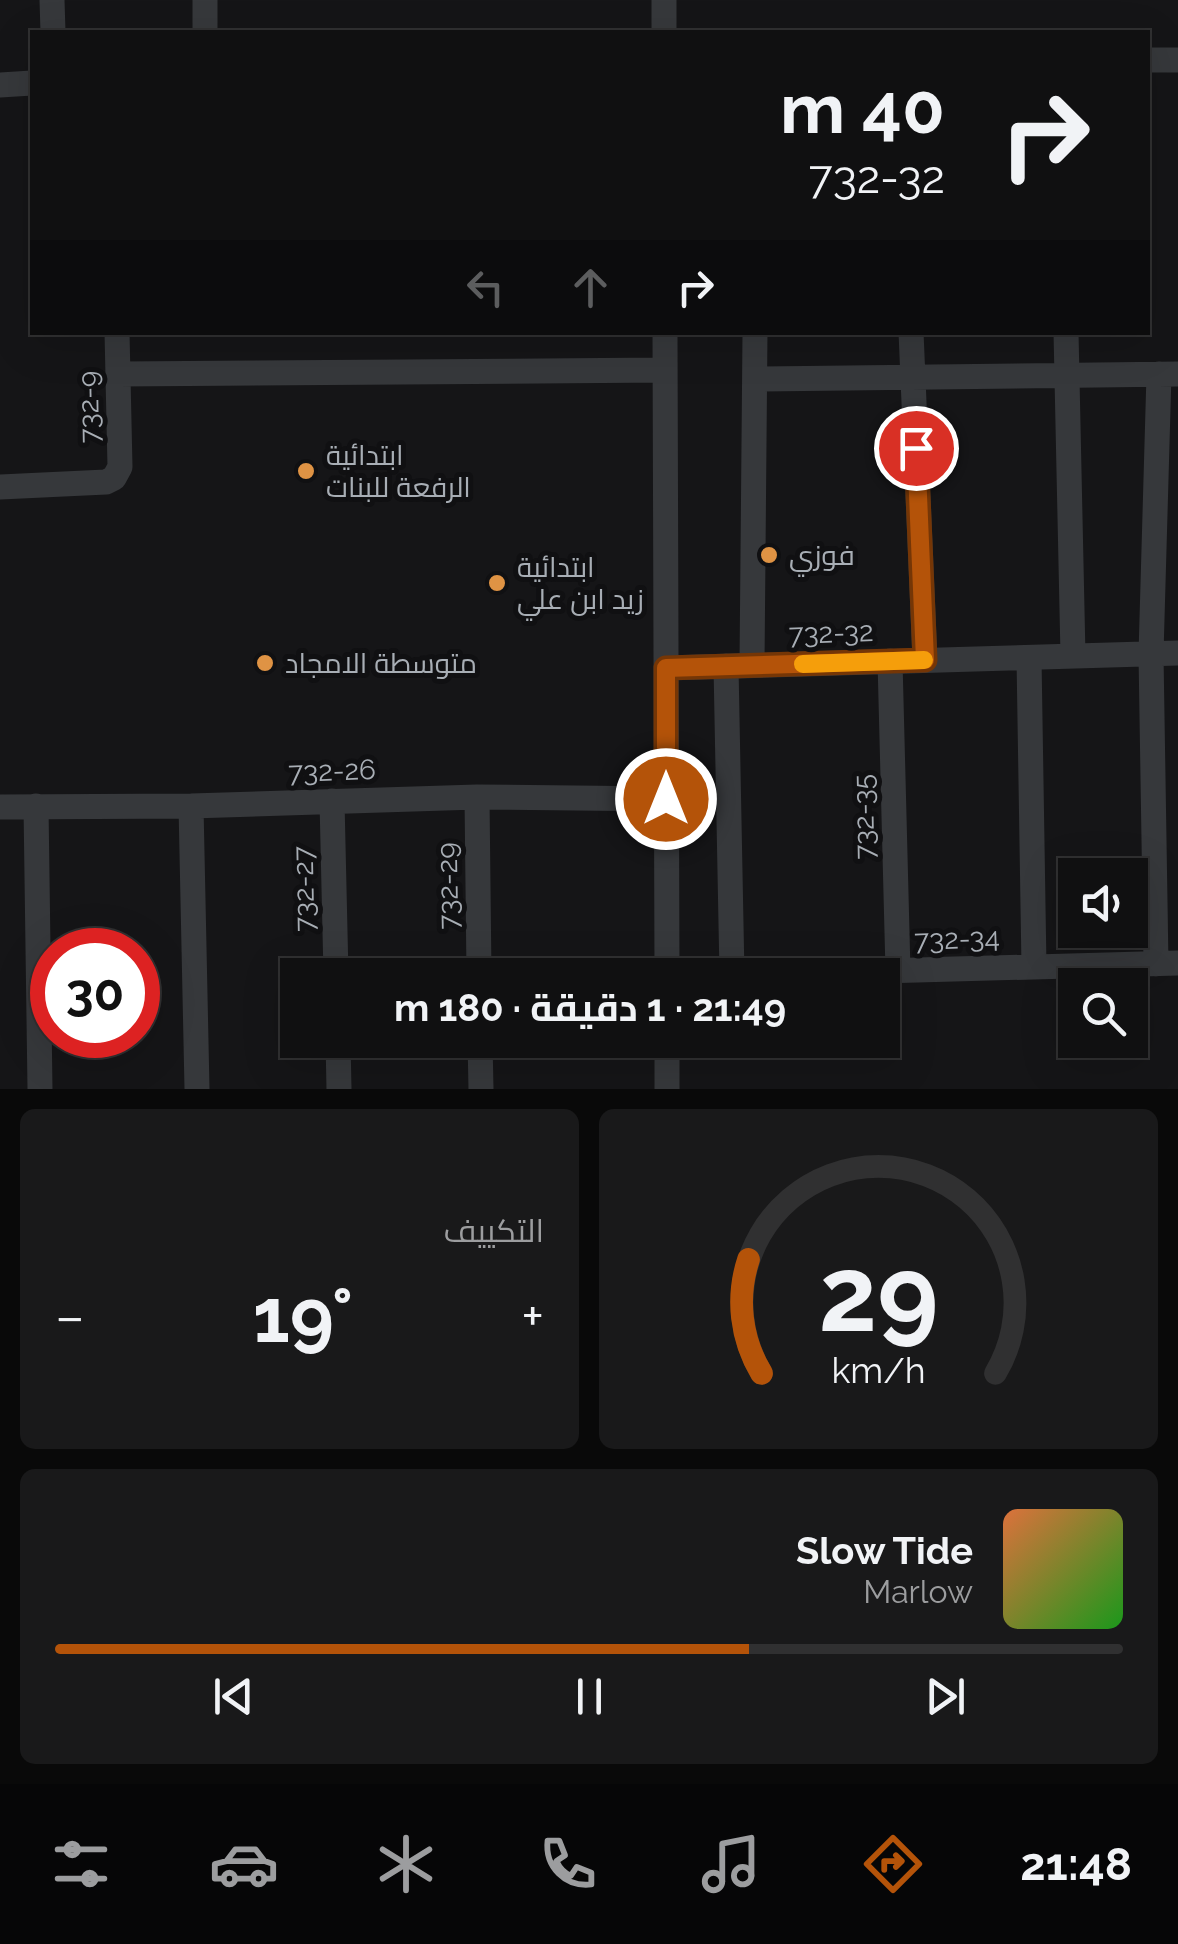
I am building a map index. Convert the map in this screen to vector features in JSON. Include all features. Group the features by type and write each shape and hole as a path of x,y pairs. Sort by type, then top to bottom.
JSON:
{"street":[{"path":"52,0 53,30"},
{"path":"204,30 205,0"},
{"path":"664,0 664,30"},
{"path":"1150,60 1178,60"},
{"path":"0,85 30,83"},
{"name":"732-9","path":"0,487 106,482 114,478 120,467 117,335"},
{"path":"665,335 667,958"},
{"path":"735,958 739,665 755,335"},
{"path":"911,335 925,660"},
{"path":"1066,335 1072,656"},
{"path":"118,374 665,370"},
{"path":"754,379 1168,374 1151,654 1167,964"},
{"name":"732-32","path":"666,668 1178,653"},
{"path":"1029,658 1034,967"},
{"name":"732-35","path":"890,661 898,958"},
{"name":"732-26","path":"0,807 191,806 477,797 666,799"},
{"name":"732-29","path":"477,797 479,958"},
{"name":"732-27","path":"332,802 336,958"},
{"path":"36,806 40,1089"},
{"path":"191,806 197,1089"},
{"name":"732-34","path":"900,971 1167,964"},
{"path":"338,1058 339,1089"},
{"path":"480,1058 480,1089"},
{"path":"667,1058 667,1089"}],"slow traffic":[{"path":"803,664 924,660"}],"place":[{"name":"ابتدائية الرفعة للبنات","path":"306,471"},
{"name":"فوزي","path":"769,555"},
{"name":"ابتدائية زيد ابن علي","path":"497,583"},
{"name":"متوسطة الامجاد","path":"265,663"}],"route":[{"path":"666,799 666,668 925,660 916,448"}]}
